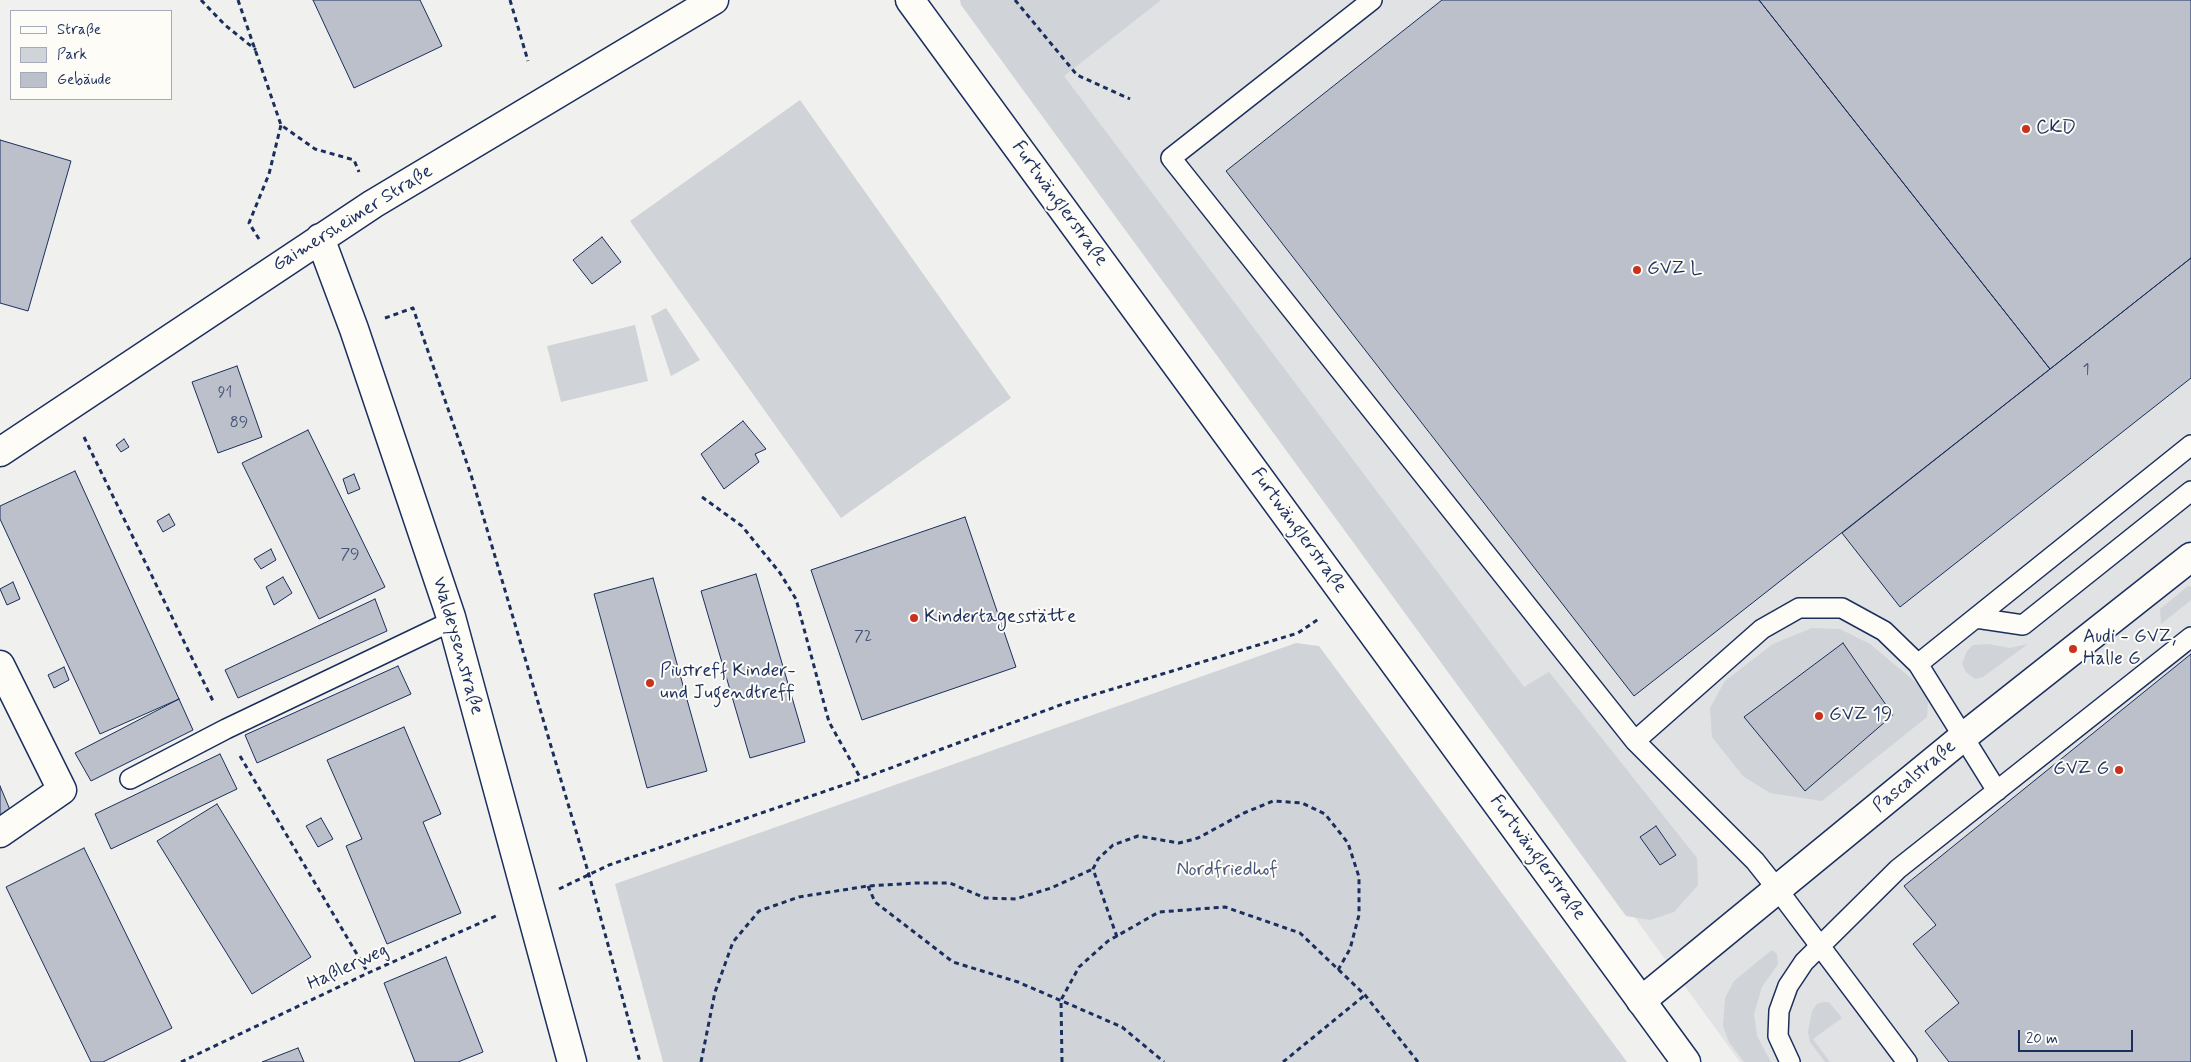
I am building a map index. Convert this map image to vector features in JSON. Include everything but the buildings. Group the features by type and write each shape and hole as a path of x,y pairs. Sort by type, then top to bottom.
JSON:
{"street":[{"name":"Gaimersheimer Straße","path":"0,452 373,204 714,0"},
{"name":"Furtwänglerstraße","path":"910,0 1686,1062"},
{"name":"Waldeysenstraße","path":"320,238 354,329 452,621 572,1062"},
{"name":"Pascalstraße","path":"1641,1001 1963,737 2191,557"},
{"path":"0,665 62,790 0,833"}],"lane":[{"path":"1372,0 1171,158 1635,741 1755,861 1907,1062"},
{"path":"1918,664 2191,445"},
{"path":"1976,618 2023,625 2191,491"},
{"path":"1635,741 1762,629 1799,608 1842,608 1884,631 1918,664 1997,791"},
{"path":"130,779 226,729 452,621"},
{"path":"1790,1062 1778,1036 1779,1012 1788,986 1804,962 1898,869 2191,637"}],"path":[{"path":"201,0 225,25 257,51"},
{"path":"238,0 281,125 269,174 249,223 276,268"},
{"path":"510,0 528,61"},
{"path":"1015,0 1077,76 1130,99"},
{"path":"281,125 315,149 354,160 373,204"},
{"path":"354,329 413,308 471,475 589,875 640,1062"},
{"path":"69,405 226,729 368,973"},
{"path":"702,497 742,526 780,573 796,599 829,722 861,779"},
{"name":"Haßlerweg","path":"181,1062 368,973 609,865 861,779 1063,704 1298,632 1349,601"},
{"path":"1116,937 1094,869 1098,859 1113,845 1138,836 1179,842 1198,838 1244,813 1273,801 1302,803 1325,814 1348,843 1359,877 1359,915 1350,949 1338,970"},
{"path":"701,1062 715,992 733,942 759,911 799,896 868,886 950,883 985,898 1016,900 1094,869"},
{"path":"868,886 875,902 953,962 1018,982 1122,1027 1164,1062"},
{"path":"1062,1062 1061,1000 1079,967 1108,941 1159,912 1225,906 1300,933 1365,995 1418,1062"},
{"path":"1283,1062 1365,995"}],"shaded area":[{"path":"1114,0 2191,0 2191,1062 1740,1062 1018,71"}],"green space":[{"path":"960,0 1161,0 1064,76 1524,687 1549,672 1697,858 1698,885 1674,912 1650,920 1626,916 961,5"},
{"path":"800,100 1011,398 841,518 630,221"},
{"path":"666,308 700,360 671,376 651,316"},
{"path":"635,325 648,381 561,402 547,346"},
{"path":"2188,586 2191,587 2191,600 2161,624 2160,609"},
{"path":"1812,628 1840,629 1870,644 1919,685 1928,701 1927,717 1822,801 1770,793 1743,776 1712,737 1710,708 1725,681 1773,644"},
{"name":"Nordfriedhof","path":"1296,643 1319,646 1627,1062 663,1062 615,884"},
{"path":"1988,644 2010,648 2028,644 1983,677 1975,679 1966,672 1962,664 1967,651 1973,645"},
{"path":"1772,950 1777,954 1778,964 1762,987 1754,1014 1757,1036 1771,1062 1744,1062 1729,1042 1723,1026 1725,998 1734,981"},
{"path":"1829,1002 1842,1018 1813,1039 1830,1062 1825,1062 1810,1042 1808,1032 1812,1011 1817,1004"}],"place":[{"name":"CKD","path":"2026,129"},
{"name":"GVZ L","path":"1637,270"},
{"name":"Kindertagesstätte","path":"914,618"},
{"name":"Audi - GVZ, Halle G","path":"2073,649"},
{"name":"Piustreff Kinder- und Jugendtreff","path":"650,683"},
{"name":"GVZ 19","path":"1819,716"},
{"name":"GVZ G","path":"2119,770"}]}
